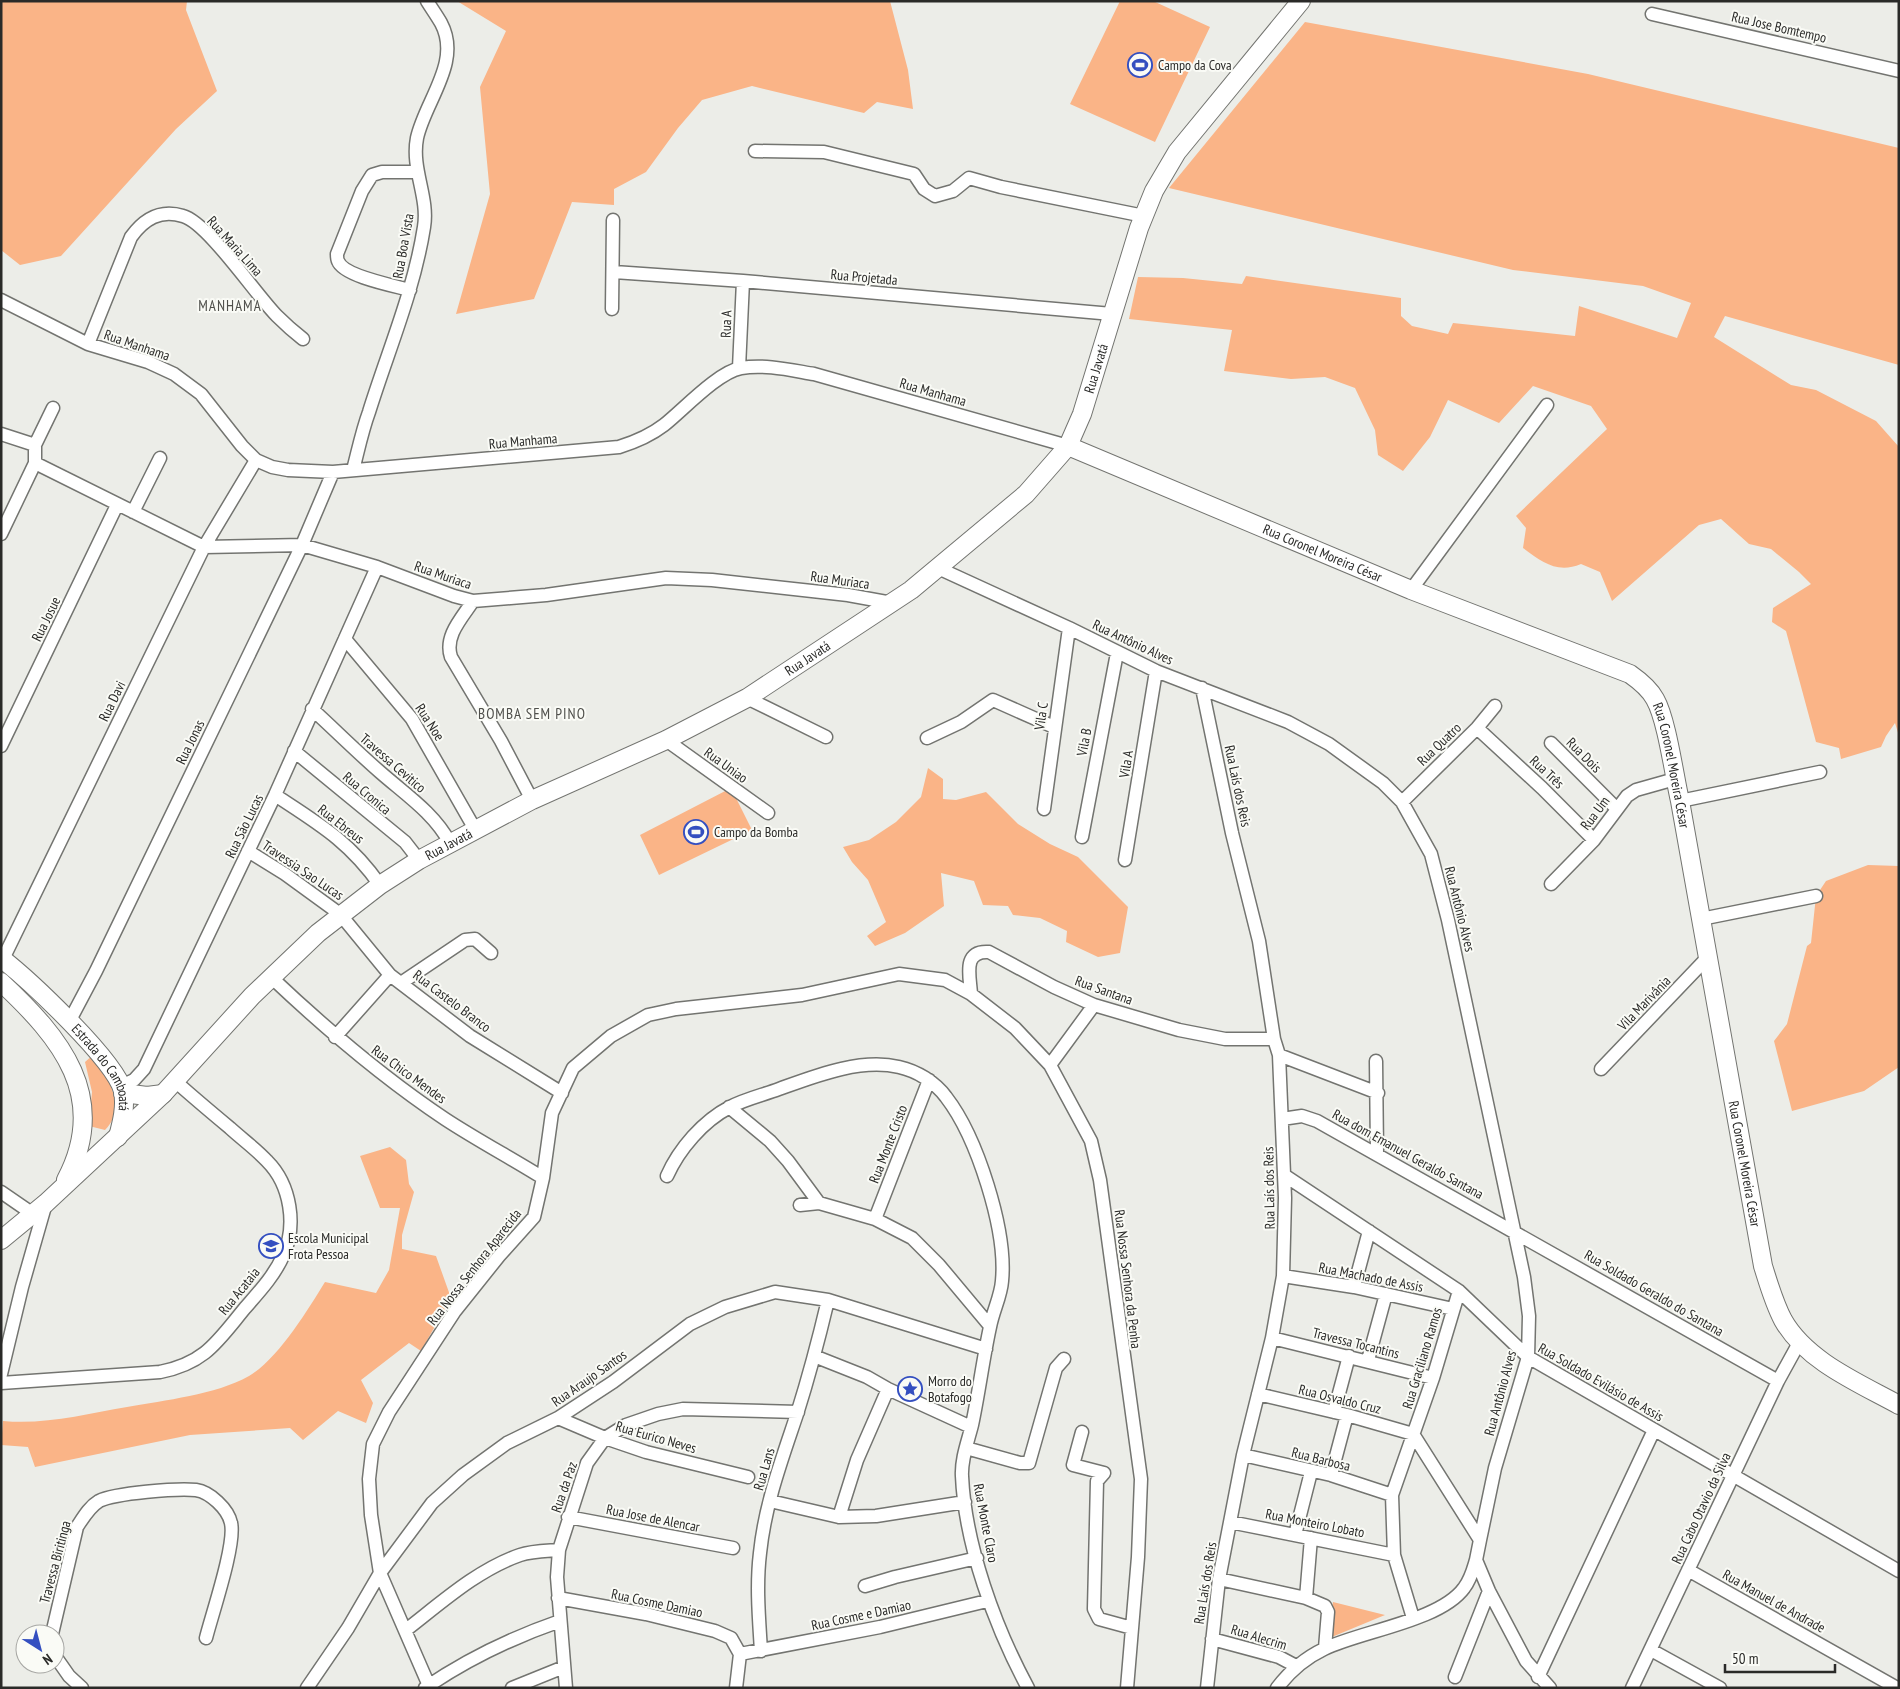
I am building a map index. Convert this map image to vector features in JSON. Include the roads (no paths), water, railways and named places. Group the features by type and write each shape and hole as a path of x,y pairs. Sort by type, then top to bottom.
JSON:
{"street":[{"name":"Rua Boa Vista","path":"353,470 368,414 410,290 424,226 425,207 415,155 418,136 446,63 448,49 442,25 427,1"},
{"name":"Rua Javatá","path":"118,1136 169,1087 208,1042 271,977 340,914 380,885 419,860 532,800 666,740 747,698 892,603 938,568 1026,494 1068,446 1082,414 1112,314 1154,191 1177,152 1299,2"},
{"name":"Rua Jose Bomtempo","path":"1652,14 1899,71"},
{"path":"755,151 824,152 914,174 924,189 935,196 953,191 969,178 1001,187 1144,216"},
{"path":"410,290 356,275 342,267 337,261 362,191 372,175 382,172 417,172"},
{"name":"Rua Maria Lima","path":"88,344 131,237 142,223 156,215 169,214 184,216 202,228 276,316 303,339"},
{"path":"612,309 614,272 613,220"},
{"name":"Rua Projetada","path":"614,272 743,281 1112,314"},
{"name":"Rua A","path":"739,368 743,281"},
{"name":"Rua Manhama","path":"1,300 88,344 148,362 186,382 201,394 242,446 256,460 272,467 288,470 333,472 619,447 637,441 662,426 715,381 739,368 772,367 814,374 1068,446"},
{"path":"1411,590 1548,405"},
{"path":"1,534 35,463 35,444 53,408"},
{"path":"1,434 35,444"},
{"name":"Rua Coronel Moreira César","path":"1068,446 1411,590 1630,674 1646,686 1656,700 1680,801 1763,1266 1771,1294 1784,1321 1800,1342 1836,1369 1899,1405"},
{"path":"133,512 160,458"},
{"name":"Rua Davi","path":"2,959 204,547 256,460"},
{"name":"Rua Muriaca","path":"35,463 204,547 302,545 377,567 454,596 473,601 546,595 666,578 732,582 848,595 892,603"},
{"name":"Rua Jonas","path":"69,1022 96,971 302,545 333,472"},
{"name":"Rua Josue","path":"1,746 117,505"},
{"name":"Rua São Lucas","path":"122,1089 144,1069 275,795 377,567"},
{"name":"Rua Antônio Alves","path":"938,568 1156,671 1288,722 1329,744 1383,783 1402,802 1430,854 1448,920 1524,1277 1529,1316 1528,1357 1495,1468 1476,1560 1471,1576 1463,1590 1444,1604 1413,1618 1325,1648 1296,1666 1277,1688"},
{"path":"473,601 450,636 448,647 451,657 501,741 532,800"},
{"name":"Vila C","path":"1044,809 1068,628"},
{"name":"Rua Noe","path":"345,639 412,718 476,831"},
{"name":"Vila B","path":"1082,838 1117,653"},
{"name":"Vila A","path":"1125,860 1156,671"},
{"name":"Rua Laís dos Reis","path":"1202,688 1232,833 1259,941 1274,1039 1279,1055 1284,1175 1283,1276 1272,1338 1243,1455 1219,1579 1207,1688"},
{"path":"747,698 826,737"},
{"path":"927,738 961,722 993,700 1054,727"},
{"name":"Rua Quatro","path":"1402,802 1477,728 1495,706"},
{"name":"Travessa Cevitico","path":"312,709 357,752 414,800 437,823 450,843"},
{"name":"Rua Três","path":"1477,728 1542,788 1594,840"},
{"name":"Rua Uniao","path":"666,740 768,813"},
{"name":"Rua Dois","path":"1551,743 1616,808"},
{"name":"Rua Cronica","path":"294,751 405,842 419,860"},
{"path":"1680,801 1820,772"},
{"name":"Rua Um","path":"1551,884 1594,840 1616,808 1636,790 1675,779"},
{"name":"Rua Ebreus","path":"275,795 349,846 363,861 380,885"},
{"name":"Travessia Sao Lucas","path":"248,851 285,874 340,914"},
{"path":"1701,919 1816,896"},
{"name":"Rua Castelo Branco","path":"340,914 390,975 470,1036 562,1093"},
{"path":"402,983 465,940 475,939 492,953"},
{"name":"Rua Santana","path":"971,994 969,965 972,956 978,951 989,952 1054,987 1094,1005 1179,1030 1225,1039 1274,1039"},
{"name":"Vila Marivânia","path":"1601,1069 1708,957"},
{"name":"Estrada do Camboatá","path":"1,1240 39,1209 118,1136 124,1106 122,1089 88,1042 2,959"},
{"name":"Rua Nossa Senhora da Penha","path":"900,974 945,980 971,994 1015,1028 1050,1065 1091,1141 1103,1200 1141,1479 1138,1557 1126,1688"},
{"name":"Rua Nossa Senhora Aparecida","path":"428,1687 406,1630 380,1574 369,1479 373,1444 389,1412 455,1311 499,1256 534,1217 543,1178 552,1113 573,1068 611,1036 648,1015 676,1009 802,995 900,974"},
{"path":"335,1037 390,975"},
{"name":"Rua Chico Mendes","path":"271,977 335,1037 446,1120 543,1178"},
{"name":"Estrada do Camboatá","path":"1,982 44,1025 66,1055 78,1084 82,1135 74,1164 63,1187"},
{"path":"1050,1065 1094,1005"},
{"path":"66,1055 74,1044 88,1042"},
{"path":"1279,1055 1378,1093"},
{"path":"1376,1061 1378,1093 1377,1153"},
{"name":"Rua Monte Claro","path":"667,1176 682,1149 704,1126 729,1107 806,1079 863,1065 898,1066 918,1073 946,1096 977,1158 995,1211 1003,1250 1002,1283 990,1326 962,1473 965,1502 987,1601 1028,1688"},
{"name":"Rua Monte Cristo","path":"875,1219 928,1080"},
{"path":"122,1089 147,1096 169,1087"},
{"name":"Rua Acataia","path":"1,1383 151,1373 181,1368 199,1359 215,1345 267,1282 283,1256 290,1231 290,1206 281,1181 268,1162 169,1087"},
{"path":"729,1107 770,1141 788,1161 819,1203"},
{"name":"Rua dom Emanuel Geraldo Santana","path":"1282,1119 1302,1116 1317,1121 1515,1232"},
{"path":"82,1135 106,1140 118,1136"},
{"name":"Rua Soldado Evilásio de Assis","path":"1284,1175 1459,1291 1528,1357 1899,1571"},
{"path":"1,1192 39,1209 1,1374"},
{"path":"800,1205 819,1203 875,1219 912,1238 939,1265 990,1326"},
{"path":"1354,1287 1369,1231"},
{"name":"Rua Soldado Geraldo do Santana","path":"1515,1232 1778,1381"},
{"name":"Rua Machado de Assis","path":"1283,1276 1354,1287 1453,1309"},
{"name":"Rua Graciliano Ramos","path":"1392,1495 1433,1378 1459,1291"},
{"name":"Rua Araujo Santos","path":"307,1688 348,1628 380,1574 432,1503 463,1475 507,1443 558,1418 613,1382 690,1324 725,1307 775,1292 828,1300 986,1350"},
{"path":"1368,1360 1386,1294"},
{"name":"Rua Lans","path":"761,1651 757,1598 760,1552 773,1482 798,1412 828,1300"},
{"name":"Travessa Tocantins","path":"1272,1338 1368,1360 1433,1378"},
{"name":"Rua Cabo Otavio da Silva","path":"1632,1688 1778,1381 1800,1342"},
{"path":"814,1356 867,1377 971,1426"},
{"path":"1334,1412 1349,1356"},
{"path":"966,1448 1020,1463 1029,1463 1056,1368 1064,1359"},
{"path":"839,1517 856,1460 888,1388"},
{"name":"Rua Osvaldo Cruz","path":"1258,1394 1347,1415 1413,1434"},
{"name":"Rua da Paz","path":"566,1688 558,1598 559,1550 568,1517 587,1463 605,1438 626,1425 658,1414 683,1409 798,1412"},
{"path":"1331,1475 1347,1415"},
{"name":"Rua Eurico Neves","path":"558,1418 605,1438 646,1452 748,1477"},
{"path":"1538,1677 1654,1430"},
{"path":"1082,1432 1073,1464 1104,1473 1097,1481 1094,1609 1099,1619 1132,1628"},
{"path":"1413,1434 1480,1540"},
{"name":"Rua Barbosa","path":"1243,1455 1311,1472 1331,1475 1392,1495"},
{"path":"1295,1535 1311,1472"},
{"name":"Travessa Biritinga","path":"54,1624 77,1528 84,1515 98,1502 120,1494 198,1490 211,1496 222,1507 231,1523 227,1561 206,1638"},
{"path":"1392,1495 1394,1554 1413,1618"},
{"path":"770,1500 839,1517 876,1516 965,1502"},
{"name":"Rua Jose de Alencar","path":"568,1517 733,1548"},
{"name":"Rua Monteiro Lobato","path":"1230,1522 1394,1554"},
{"path":"1306,1598 1311,1538"},
{"path":"406,1630 459,1589 497,1565 522,1554 559,1550"},
{"path":"865,1586 896,1576 977,1558"},
{"path":"1476,1560 1516,1645 1538,1677 1550,1688"},
{"name":"Rua Manuel de Andrade","path":"1688,1570 1897,1688"},
{"path":"1219,1579 1306,1598 1328,1609 1325,1648"},
{"path":"1455,1677 1489,1591"},
{"name":"Rua Cosme Damiao","path":"558,1598 646,1614 715,1631 730,1638 740,1654"},
{"name":"Rua Cosme e Damiao","path":"740,1654 880,1627 987,1601"},
{"path":"428,1687 514,1640 560,1621"},
{"name":"Rua Alecrim","path":"1212,1639 1279,1657 1296,1666"},
{"path":"1651,1650 1720,1688"},
{"path":"736,1688 740,1654"},
{"path":"512,1688 564,1667"},
{"path":"65,1671 82,1688"}],"place":[{"name":"Campo da Cova","path":"1140,65"},
{"name":"Campo da Bomba","path":"696,832"},
{"name":"Escola Municipal Frota Pessoa","path":"271,1246"},
{"name":"Morro do Botafogo","path":"910,1389"}],"district":[{"name":"MANHAMA","path":"230,305"},
{"name":"BOMBA SEM PINO","path":"532,713"}]}
